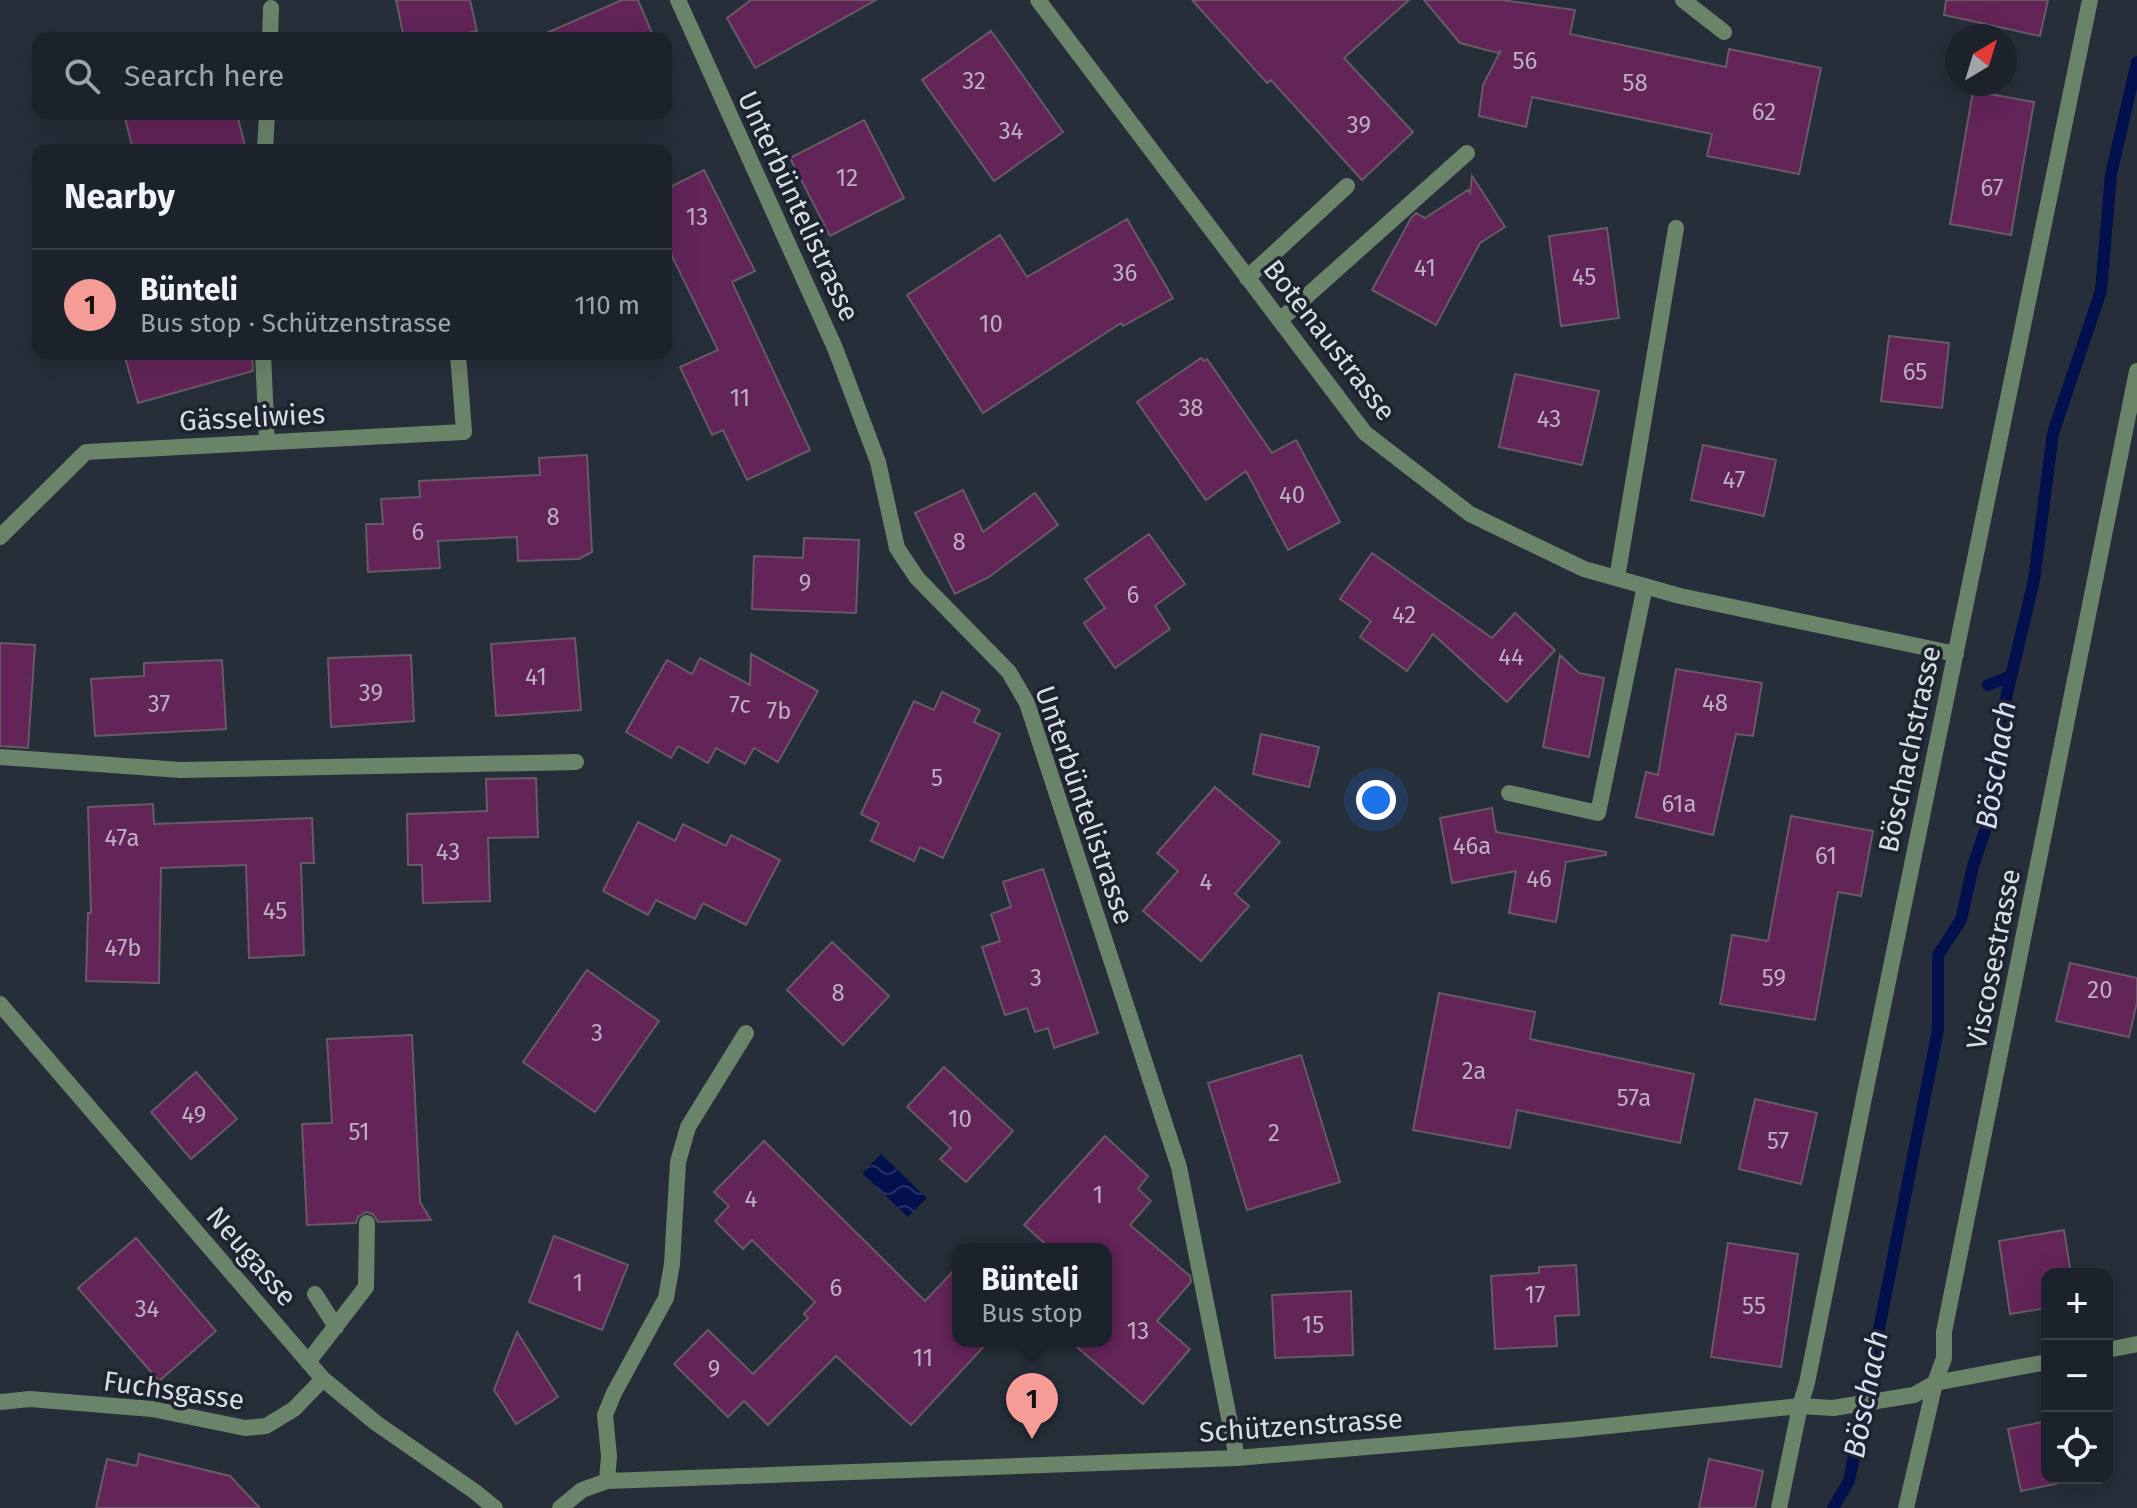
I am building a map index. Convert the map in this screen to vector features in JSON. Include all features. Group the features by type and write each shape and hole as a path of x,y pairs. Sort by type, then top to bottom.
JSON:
{"street":[{"name":"Unterbüntelistrasse","path":"678,0 835,348 878,462 897,548 917,578 1009,672 1027,703 1179,1167 1237,1458"},
{"name":"Botenaustrasse","path":"1038,0 1365,433 1470,514 1584,569 1680,596 1956,654"},
{"path":"1683,0 1724,32"},
{"name":"Böschachstrasse","path":"1779,1508 2090,0"},
{"path":"270,32 271,8"},
{"path":"265,144 267,120"},
{"path":"1280,320 1467,153"},
{"path":"1247,278 1347,186"},
{"path":"1617,578 1676,228"},
{"path":"263,360 267,442"},
{"name":"Gässeliwies","path":"0,537 86,452 464,432 458,360"},
{"name":"Viscosestrasse","path":"1906,1508 1935,1383 1944,1358 1944,1332 2137,371"},
{"path":"1509,793 1598,813 1645,586"},
{"path":"0,757 181,770 576,762"},
{"name":"Neugasse","path":"0,1004 323,1379 376,1423 495,1508"},
{"path":"607,1481 609,1456 605,1415 666,1298 672,1264 678,1162 688,1127 746,1033"},
{"path":"308,1362 366,1287 367,1223"},
{"path":"315,1294 336,1327"},
{"path":"2113,1349 2137,1344"},
{"name":"Schützenstrasse","path":"560,1508 582,1490 607,1481 1237,1458 1800,1406 1833,1408 1914,1395 1935,1383 2041,1363"},
{"name":"Fuchsgasse","path":"0,1402 30,1399 152,1409 245,1428 266,1426 294,1409 323,1379"}],"water":[{"path":"881,1154 927,1198 908,1217 862,1173"}],"building":[{"path":"396,0 470,0 477,31 403,32"},
{"path":"622,0 638,0 651,32 549,32"},
{"path":"751,0 876,0 755,68 727,18"},
{"path":"1192,0 1409,0 1344,58 1413,132 1362,180 1271,80 1267,83"},
{"path":"1424,0 1502,0 1575,10 1570,34 1726,67 1729,49 1821,68 1799,174 1707,156 1712,134 1532,97 1526,127 1479,116 1483,85 1501,50 1498,53 1460,43"},
{"path":"1946,0 2048,0 2040,36 2017,31 2017,24 1985,24 1944,15"},
{"path":"991,31 1063,132 994,181 922,80"},
{"path":"1972,96 2001,96 2034,102 2011,235 1950,224"},
{"path":"126,120 238,120 244,144 132,144"},
{"path":"864,120 904,198 830,236 790,158"},
{"path":"704,170 755,271 732,282 810,450 747,480 723,430 712,435 680,367 718,350 672,256 672,186"},
{"path":"1472,176 1505,227 1480,243 1436,325 1372,290 1411,218 1416,213 1425,218 1468,190 1470,193"},
{"path":"1127,219 1173,298 1123,326 1121,323 983,413 907,295 1000,235 1027,277"},
{"path":"1607,228 1619,318 1561,326 1549,236"},
{"path":"1889,336 1949,343 1942,408 1881,401"},
{"path":"1201,358 1204,361 1207,359 1272,453 1296,440 1340,522 1288,550 1246,471 1206,500 1137,402"},
{"path":"126,360 252,360 253,371 138,403"},
{"path":"1515,374 1599,391 1582,465 1499,447"},
{"path":"1703,445 1776,460 1764,516 1691,500"},
{"path":"587,455 592,552 579,559 518,561 517,537 438,541 440,568 368,572 366,524 383,524 381,499 420,497 419,481 540,475 539,458"},
{"path":"963,490 983,532 1035,493 1058,525 989,577 955,594 915,513"},
{"path":"1149,534 1185,584 1155,606 1170,629 1115,668 1084,623 1105,608 1085,579"},
{"path":"804,538 859,540 856,613 752,609 754,556 803,558"},
{"path":"1372,553 1492,638 1515,613 1555,650 1507,702 1433,634 1407,671 1360,637 1371,621 1340,599"},
{"path":"575,638 581,710 496,716 491,644"},
{"path":"0,643 35,645 28,748 0,746"},
{"path":"751,654 818,691 778,762 754,748 745,764 716,748 708,763 678,746 671,758 626,732 667,660 692,674 700,658 750,685"},
{"path":"411,655 414,721 331,727 328,658"},
{"path":"1560,655 1579,673 1604,678 1589,757 1543,747"},
{"path":"222,660 226,729 95,736 91,679 144,676 144,663"},
{"path":"1676,669 1762,683 1753,736 1736,734 1713,835 1636,817 1646,772 1658,775"},
{"path":"942,692 980,710 974,722 1000,734 943,858 920,847 914,861 871,841 879,823 861,814 914,701 934,710"},
{"path":"1261,734 1319,747 1309,787 1253,774"},
{"path":"536,778 538,837 488,838 490,901 423,903 422,865 408,865 407,814 487,811 486,779"},
{"path":"1215,787 1280,842 1235,894 1249,906 1201,961 1143,911 1178,871 1157,853"},
{"path":"153,804 154,824 312,818 314,863 301,863 304,955 249,958 246,865 161,868 159,983 86,981 88,913 91,913 88,807"},
{"path":"1492,808 1496,832 1606,852 1606,855 1566,862 1556,922 1509,913 1516,871 1452,883 1440,818"},
{"path":"1791,816 1873,831 1861,896 1838,892 1815,1020 1720,1004 1732,935 1768,941"},
{"path":"638,822 675,841 683,824 726,846 731,835 780,860 746,925 703,903 695,919 656,900 648,915 603,891"},
{"path":"1043,869 1098,1033 1054,1048 1048,1028 1035,1032 1027,1008 1005,1015 982,947 1000,941 991,914 1011,907 1003,882"},
{"path":"832,942 889,996 843,1045 787,990"},
{"path":"2070,963 2137,978 2137,1002 2129,1037 2056,1021"},
{"path":"587,970 659,1021 595,1112 523,1062"},
{"path":"1439,993 1535,1012 1530,1039 1694,1074 1680,1143 1517,1110 1510,1148 1413,1130"},
{"path":"412,1035 420,1202 431,1220 378,1222 373,1214 366,1212 358,1217 356,1223 307,1225 302,1124 332,1123 327,1039"},
{"path":"1301,1055 1340,1182 1247,1210 1208,1083"},
{"path":"944,1067 1013,1131 966,1182 940,1159 951,1148 907,1107"},
{"path":"196,1072 237,1119 191,1159 151,1112"},
{"path":"1755,1099 1817,1113 1801,1184 1739,1169"},
{"path":"1105,1136 1148,1176 1138,1189 1151,1201 1130,1225 1190,1276 1191,1282 1157,1321 1190,1349 1143,1404 1077,1347 1112,1347 1112,1243 1044,1243 1024,1225"},
{"path":"764,1141 925,1301 952,1272 952,1347 983,1347 911,1425 836,1356 768,1425 744,1401 728,1417 674,1364 708,1330 753,1374 808,1318 804,1314 815,1302 752,1240 743,1249 715,1221 729,1206 714,1192"},
{"path":"2064,1230 2070,1268 2041,1268 2041,1309 2010,1314 1999,1241"},
{"path":"554,1236 628,1265 602,1330 529,1302"},
{"path":"136,1238 216,1331 159,1381 78,1288"},
{"path":"1728,1243 1798,1254 1781,1367 1711,1357"},
{"path":"1576,1265 1579,1315 1555,1316 1557,1346 1495,1349 1491,1276 1539,1273 1539,1267"},
{"path":"1351,1291 1353,1355 1275,1358 1272,1295"},
{"path":"517,1332 558,1397 516,1424 494,1390"},
{"path":"2041,1422 2041,1484 2055,1484 2021,1491 2008,1429"},
{"path":"139,1454 230,1476 260,1508 96,1508 107,1459 137,1466"},
{"path":"1709,1459 1763,1471 1755,1508 1699,1508"}],"waterway":[{"name":"Böschach","path":"1833,1508 1849,1481 1938,1030 1938,955 1961,920 1973,866 1997,796 2000,723 2034,580 2053,433 2101,291 2111,174 2137,62"},
{"path":"1988,685 2011,676"}],"place":[{"name":"Bünteli","path":"1032,1439"}]}
